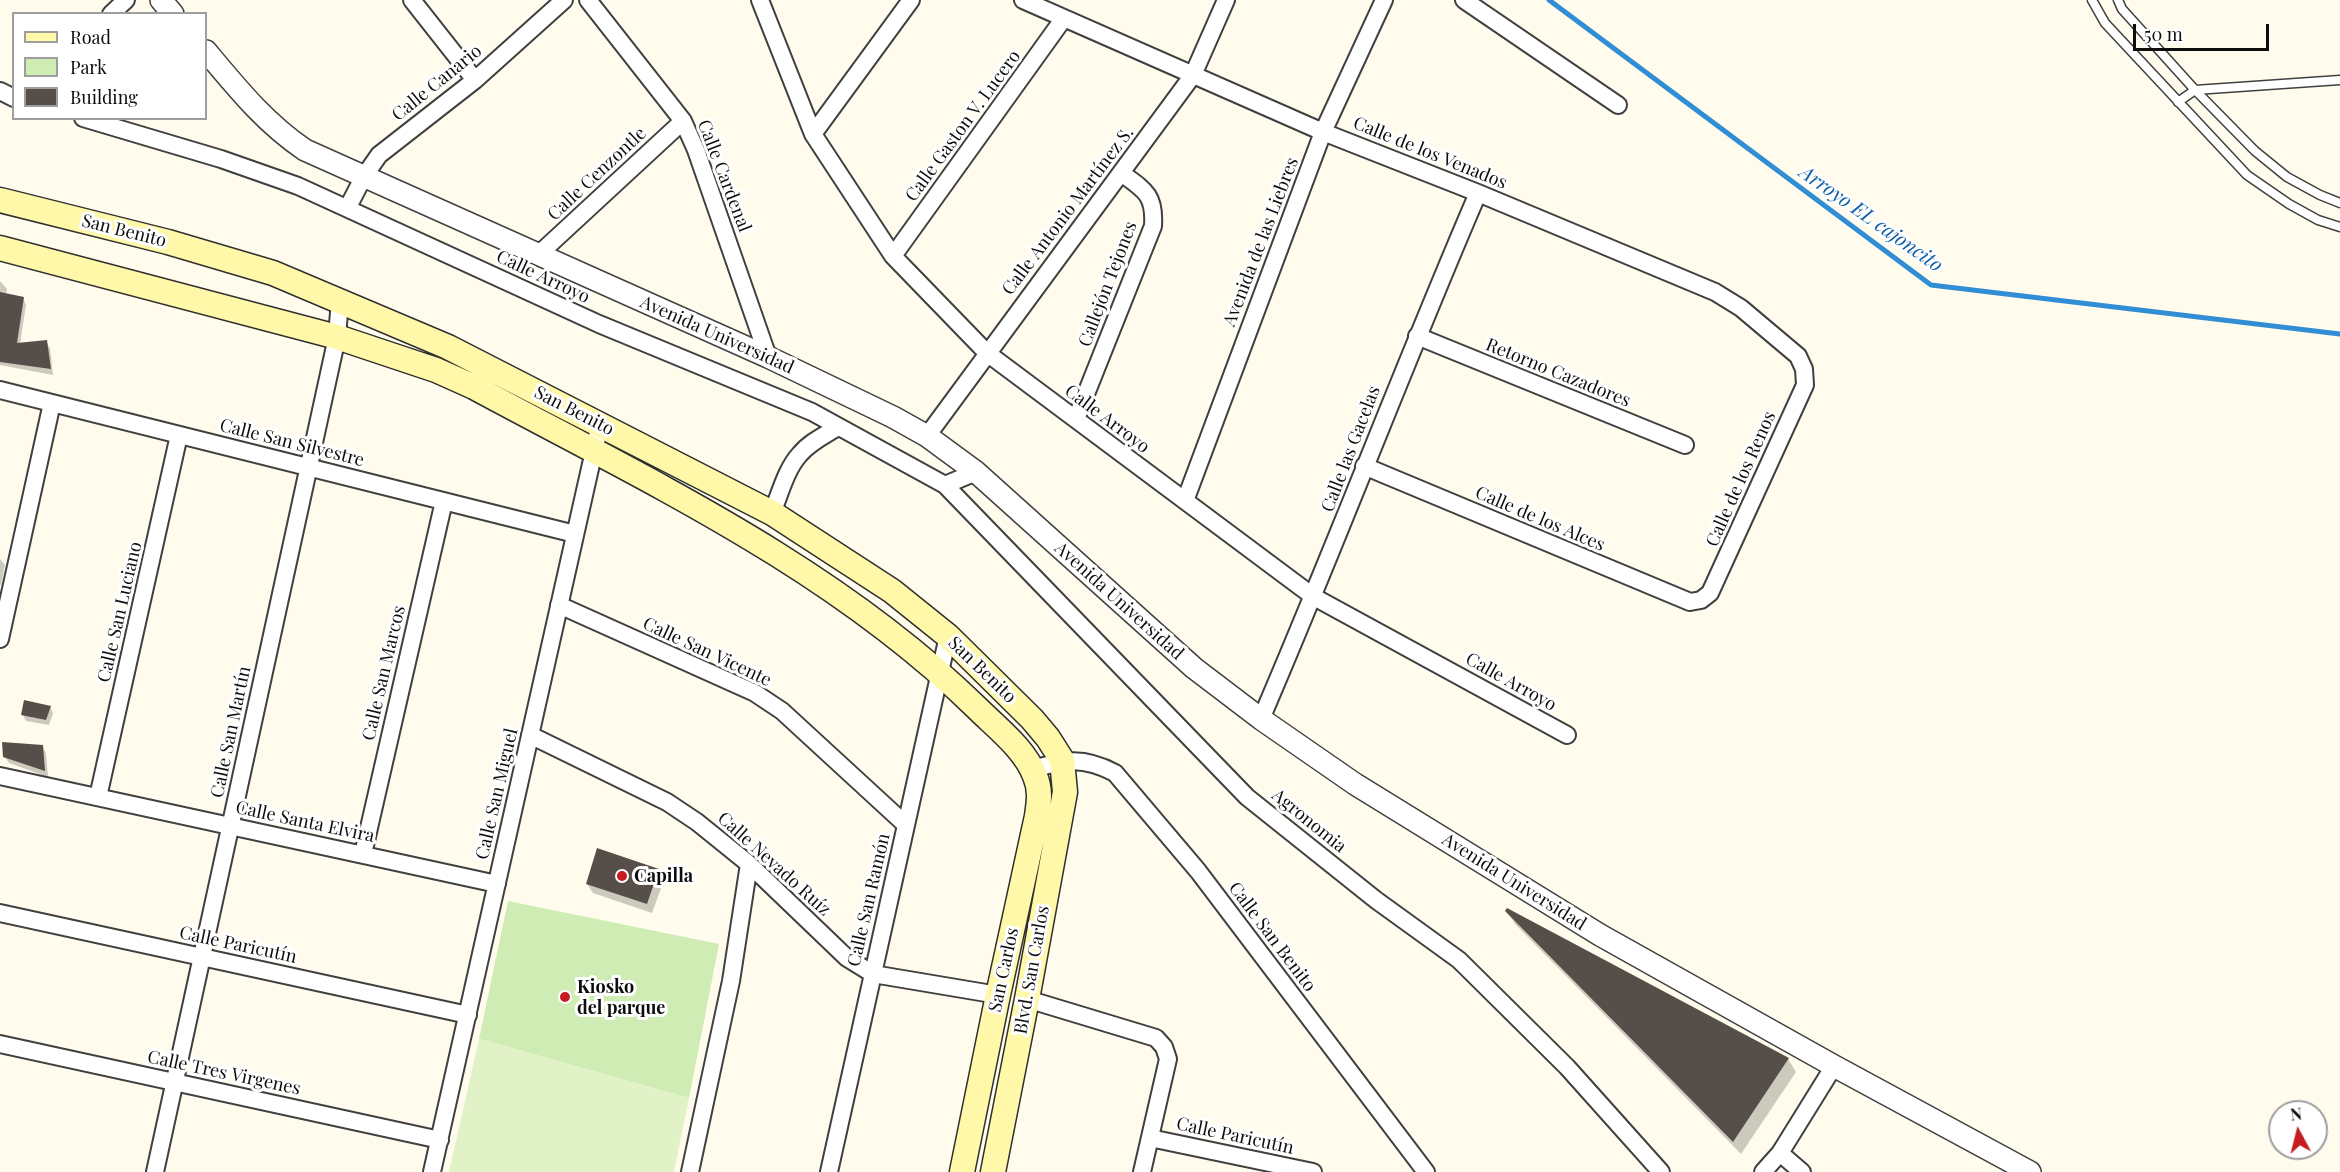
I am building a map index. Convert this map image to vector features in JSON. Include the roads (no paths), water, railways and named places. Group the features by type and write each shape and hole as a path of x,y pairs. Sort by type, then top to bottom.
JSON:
{"main road":[{"name":"San Benito","path":"0,200 229,259 273,273 340,300 447,347 772,513 892,591 948,636 1032,719 1048,738 1063,764"},
{"name":"San Benito","path":"0,248 337,337 426,366 474,387 722,520 811,575 940,672 1016,746 1032,769"},
{"name":"Blvd. San Carlos","path":"993,1172 1065,792 1063,764"},
{"name":"San Carlos","path":"962,1172 1039,802 1039,788 1032,769"}],"street":[{"path":"113,12 126,0"},
{"path":"161,0 171,12"},
{"path":"412,0 475,80"},
{"name":"Calle Canario","path":"348,207 379,154 475,80 564,0"},
{"name":"Calle Cardenal","path":"588,0 683,121 696,150 768,357"},
{"name":"Calle Arroyo","path":"760,0 813,134 893,256 987,353 1314,597 1567,735"},
{"path":"813,134 911,0"},
{"name":"Calle de los Venados","path":"1023,0 1323,132 1478,193 1715,292 1741,308 1798,356 1804,369"},
{"name":"Calle Antonio Martínez S.","path":"927,436 1193,75 1226,0"},
{"name":"Avenida de las Liebres","path":"1185,501 1323,132 1384,0"},
{"path":"1464,0 1618,105"},
{"name":"Calle Gaston V. Lucero","path":"893,256 1064,18"},
{"name":"Avenida Universidad","path":"207,52 264,118 281,134 305,150 363,178 768,357 927,436 976,472 1194,668 1261,719 1355,784 1600,935 2030,1172"},
{"name":"Calle Arroyo","path":"90,120 221,159 298,186 348,207 599,324 789,402 945,485"},
{"name":"Calle Cenzontle","path":"538,255 683,121"},
{"name":"Callejón Tejones","path":"1076,419 1153,226 1152,200 1142,187 1121,173"},
{"name":"Calle las Gacelas","path":"1261,719 1314,597 1364,466 1478,193"},
{"name":"Calle San Martín","path":"155,1172 337,337 340,300"},
{"name":"Retorno Cazadores","path":"1417,336 1685,445"},
{"name":"Calle de los Renos","path":"1701,600 1710,593 1805,384 1804,369"},
{"name":"Calle San Silvestre","path":"0,390 575,534"},
{"path":"0,639 52,403"},
{"name":"Calle San Miguel","path":"432,1172 600,424"},
{"path":"772,513 798,455 838,427"},
{"name":"Calle San Luciano","path":"98,797 179,435"},
{"name":"Calle de los Alces","path":"1364,466 1679,599 1690,603 1701,600"},
{"path":"945,485 976,472"},
{"name":"Agronomia","path":"945,485 1240,790 1376,900 1459,960 1567,1067 1661,1172"},
{"name":"Calle San Marcos","path":"363,854 444,501"},
{"name":"Calle San Vicente","path":"560,605 755,693 782,711 906,825"},
{"name":"Calle San Ramón","path":"829,1172 948,636"},
{"name":"Calle Nevado Ruíz","path":"530,735 667,802 698,822 749,864 848,958 873,974 998,995"},
{"name":"Calle San Benito","path":"1063,764 1090,763 1115,773 1198,871 1426,1172"},
{"path":"1032,769 1063,764"},
{"name":"Calle Santa Elvira","path":"0,776 497,884"},
{"path":"690,1172 731,981 749,864"},
{"name":"Calle Paricutín","path":"0,913 468,1015"},
{"path":"1027,999 1156,1038 1164,1047 1168,1059 1142,1172"},
{"name":"Calle Tres Virgenes","path":"0,1044 440,1140"},
{"path":"1763,1172 1780,1152 1834,1066"},
{"name":"Calle Paricutín","path":"1150,1138 1313,1172"},
{"path":"1780,1152 1802,1172"}],"lane":[{"path":"2092,0 2105,23 2247,175 2289,204 2340,228"},
{"path":"2118,0 2122,9 2195,90 2255,151 2287,177 2340,203"},
{"path":"2178,102 2195,90 2340,80"}],"waterway":[{"name":"Arroyo EL cajoncito","path":"1549,0 1931,285 2340,334"}],"place":[{"name":"Capilla","path":"622,876"},
{"name":"Kiosko del parque","path":"565,997"}]}
